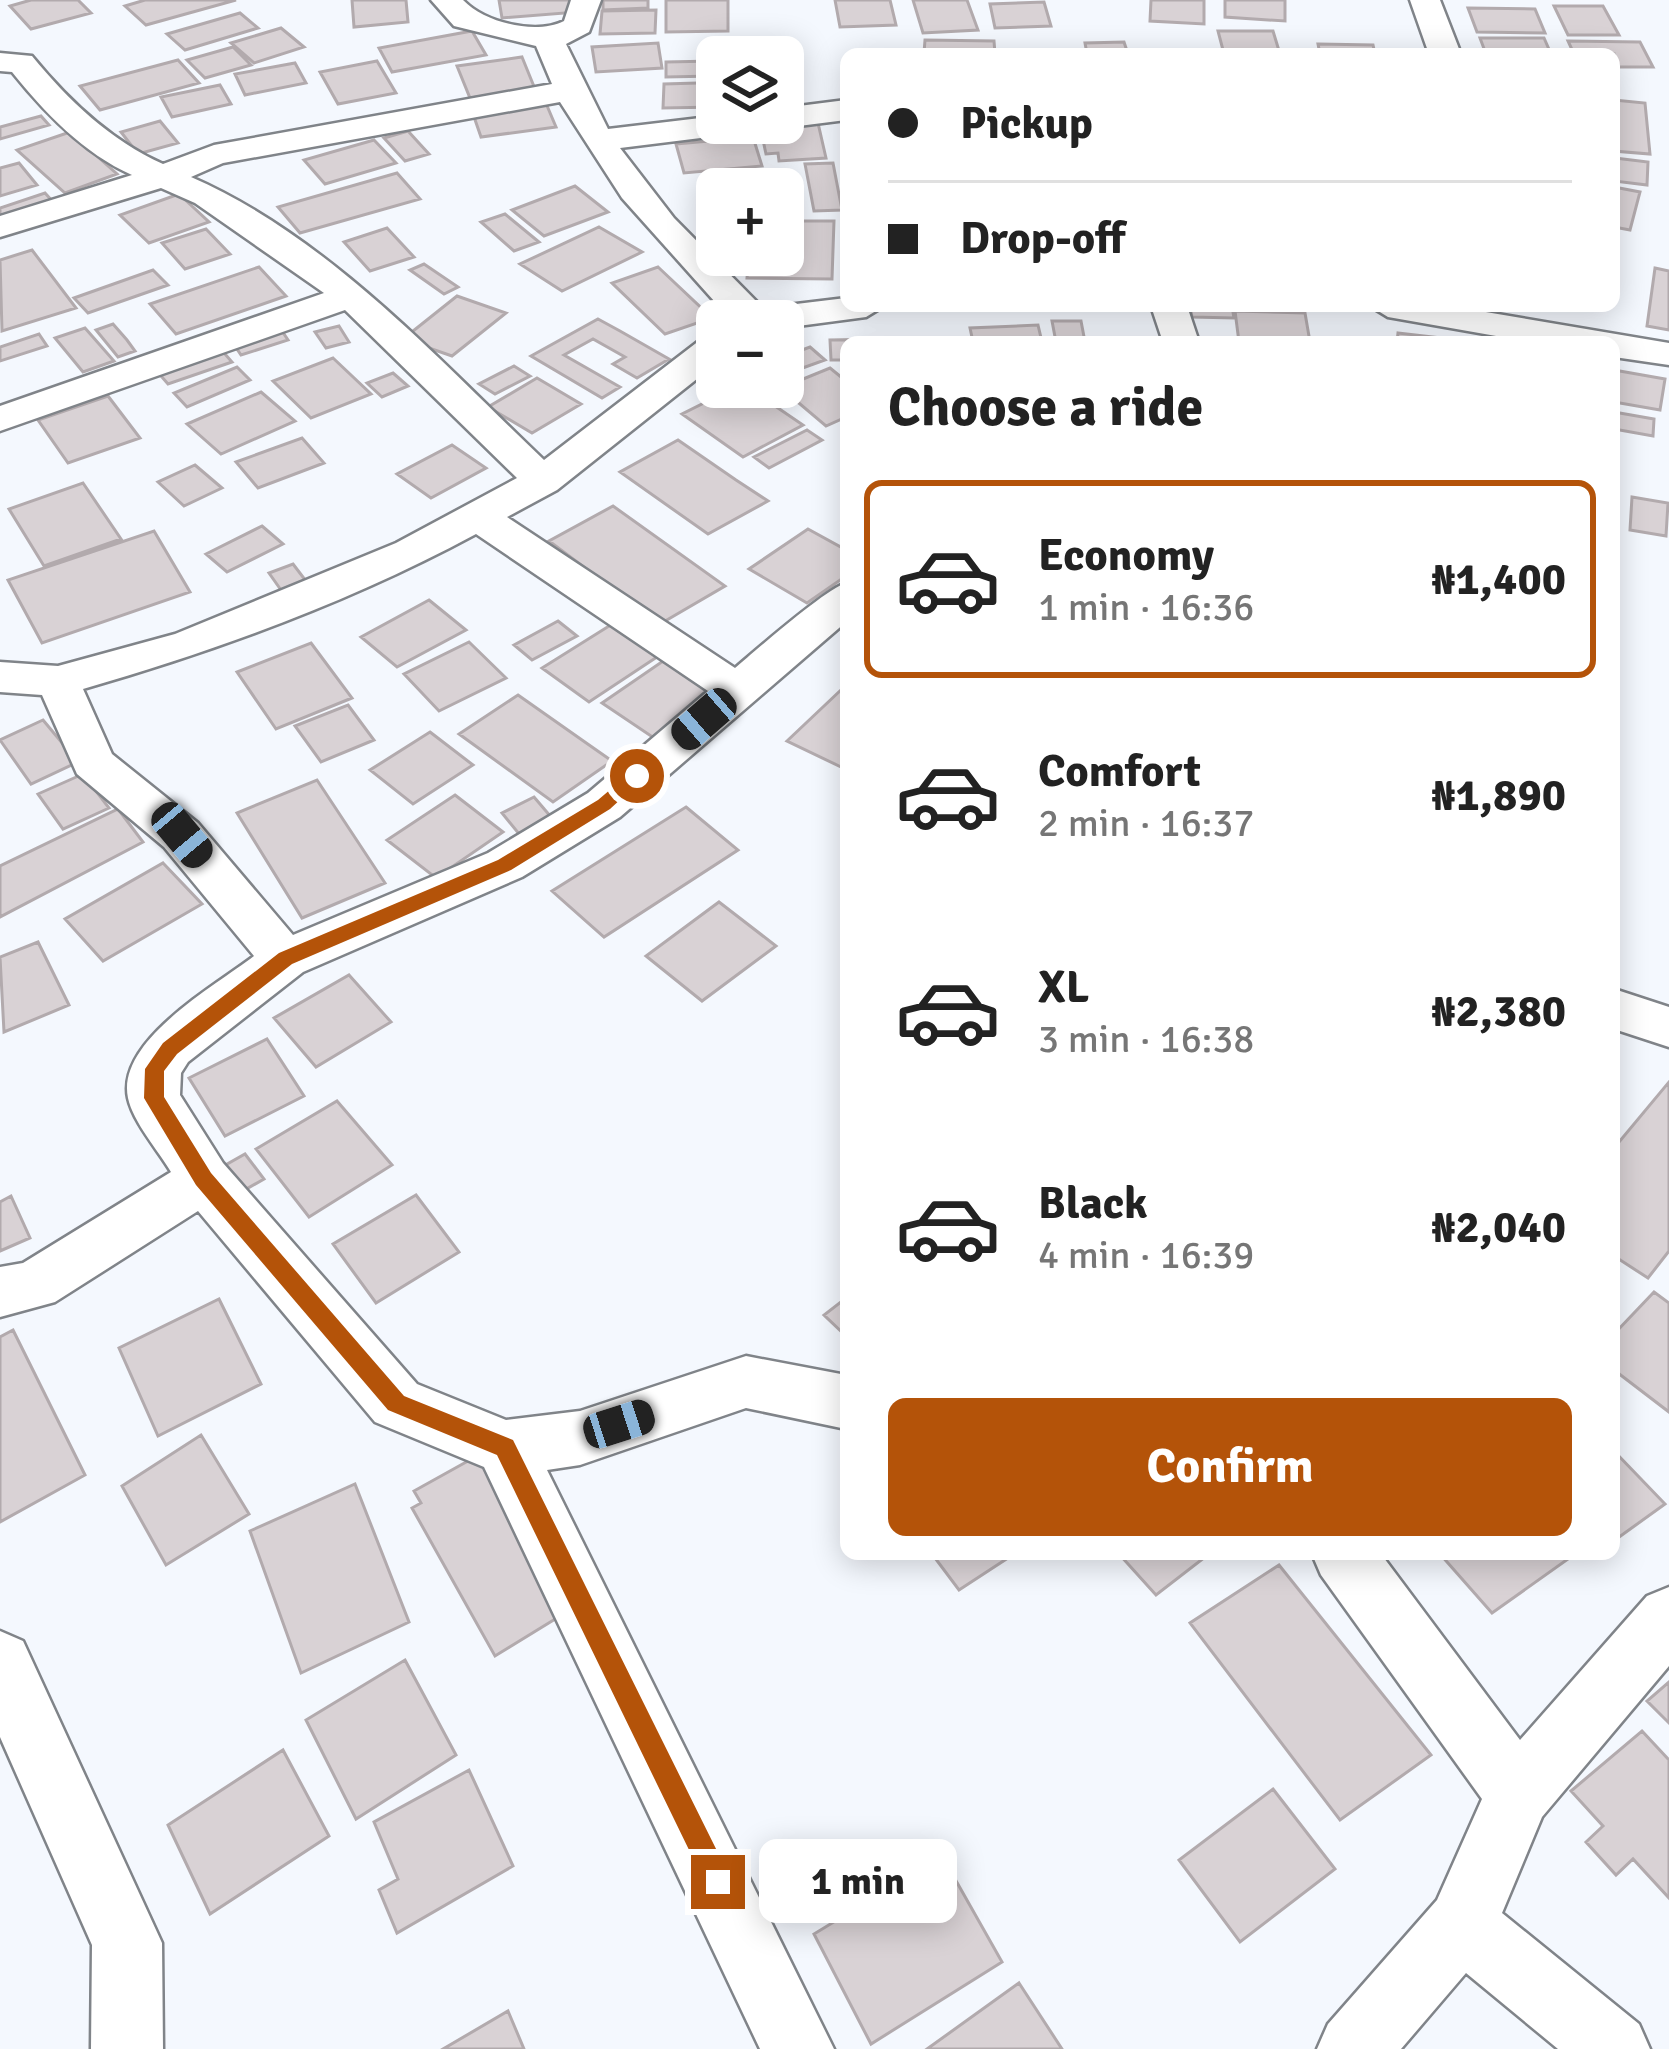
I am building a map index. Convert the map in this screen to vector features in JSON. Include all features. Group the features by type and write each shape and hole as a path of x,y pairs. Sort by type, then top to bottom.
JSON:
{"street":[{"path":"446,0 465,20 549,40 578,26 586,0"},
{"path":"1425,0 1443,48"},
{"path":"549,40 566,91 705,274 732,300"},
{"path":"0,62 21,63 53,102 123,159 208,196 351,296 543,481"},
{"path":"0,227 163,177 214,155 309,134 566,91"},
{"path":"804,115 840,111"},
{"path":"601,140 696,128"},
{"path":"8,408 351,296"},
{"path":"804,314 840,309"},
{"path":"1422,312 1559,336"},
{"path":"1620,347 1669,354"},
{"path":"0,677 58,680 190,644 292,606 543,481 696,361"},
{"path":"478,516 737,690"},
{"path":"840,613 828,644 737,690 604,805 505,865 285,958 170,1048 154,1069 154,1098 204,1179 396,1403 505,1448 580,1438 746,1382 840,1401"},
{"path":"58,680 93,763 182,835 285,958"},
{"path":"1620,1011 1668,1025"},
{"path":"0,1292 35,1285 204,1179"},
{"path":"505,1448 798,2049"},
{"path":"1347,1560 1518,1793"},
{"path":"1354,2049 1462,1925 1518,1793 1669,1618"},
{"path":"0,1663 127,1943 127,2049"},
{"path":"1462,1925 1614,2049"}],"building":[{"path":"31,0 78,0 91,13 31,29 10,6"},
{"path":"145,0 236,0 146,25 125,6"},
{"path":"352,0 406,0 408,22 354,27"},
{"path":"499,0 575,0 578,12 502,18"},
{"path":"603,0 648,0 648,8 603,10"},
{"path":"666,0 728,0 728,31 666,32"},
{"path":"835,0 890,0 896,25 840,27"},
{"path":"913,0 967,0 978,30 923,33"},
{"path":"1151,0 1204,0 1204,24 1150,21"},
{"path":"1225,0 1285,0 1285,21 1225,17"},
{"path":"1044,2 1051,26 995,28 990,4"},
{"path":"1554,6 1603,6 1619,35 1568,35"},
{"path":"1468,8 1535,9 1545,33 1477,32"},
{"path":"656,10 655,33 600,34 602,11"},
{"path":"240,13 258,28 185,50 167,34"},
{"path":"281,28 304,47 254,63 231,43"},
{"path":"472,31 486,55 392,72 379,48"},
{"path":"1218,31 1273,31 1278,48 1222,48"},
{"path":"1480,38 1544,38 1548,48 1484,48"},
{"path":"925,40 994,41 995,48 924,48"},
{"path":"1568,41 1640,42 1653,67 1620,67 1620,48 1571,48"},
{"path":"1124,42 1126,48 1086,48 1085,43"},
{"path":"658,43 662,68 596,72 592,47"},
{"path":"1318,44 1374,48 1319,48"},
{"path":"233,47 251,65 205,78 187,60"},
{"path":"522,57 535,89 470,98 457,66"},
{"path":"178,60 199,83 100,110 80,86"},
{"path":"377,61 396,93 338,104 320,72"},
{"path":"696,61 696,76 666,77 666,62"},
{"path":"295,63 306,83 245,95 235,74"},
{"path":"696,83 696,107 663,108 664,84"},
{"path":"220,85 231,104 172,117 161,97"},
{"path":"545,101 556,127 481,137 472,111"},
{"path":"1620,101 1645,103 1650,154 1620,152"},
{"path":"41,116 49,125 0,139 0,127"},
{"path":"160,121 178,143 138,154 121,132"},
{"path":"818,123 826,158 779,161 778,153 766,154 764,144 804,144 804,124"},
{"path":"408,131 429,154 405,161 384,138"},
{"path":"70,132 117,174 65,193 17,150"},
{"path":"374,140 396,163 325,184 304,160"},
{"path":"676,144 755,144 762,166 696,168 696,172 684,173"},
{"path":"1620,159 1648,162 1647,185 1620,182"},
{"path":"19,163 37,185 0,196 0,168"},
{"path":"833,163 840,210 814,211 805,164"},
{"path":"397,173 420,199 300,233 278,207"},
{"path":"575,186 608,212 544,236 512,210"},
{"path":"1620,188 1640,192 1630,230 1620,228"},
{"path":"45,193 56,205 0,223 0,208"},
{"path":"179,194 209,222 149,243 120,215"},
{"path":"505,214 539,242 514,251 481,222"},
{"path":"804,221 834,221 832,279 747,278 804,276"},
{"path":"599,227 642,252 562,291 520,264"},
{"path":"387,228 414,257 370,271 344,242"},
{"path":"206,229 230,254 185,269 162,243"},
{"path":"32,250 76,308 2,331 0,260"},
{"path":"424,264 458,287 444,294 410,270"},
{"path":"259,267 286,296 176,334 150,304"},
{"path":"658,267 696,303 696,323 665,334 612,283"},
{"path":"1655,268 1669,271 1669,330 1647,326"},
{"path":"153,270 168,285 88,313 74,298"},
{"path":"457,296 506,313 452,356 403,339"},
{"path":"1191,312 1233,312 1234,318 1192,317"},
{"path":"1235,312 1305,313 1309,336 1238,336"},
{"path":"598,319 669,359 637,378 613,364 625,357 593,339 564,355 620,387 602,398 531,356"},
{"path":"1052,321 1081,321 1084,336 1055,336"},
{"path":"113,324 135,351 118,357 96,330"},
{"path":"1038,325 1041,336 972,336 970,328"},
{"path":"339,326 349,342 326,348 315,332"},
{"path":"85,328 114,361 83,372 55,338"},
{"path":"280,328 288,340 241,355 233,343"},
{"path":"39,334 47,346 0,361 0,347"},
{"path":"830,340 840,340 840,360 831,360"},
{"path":"218,346 232,362 168,384 155,369"},
{"path":"810,347 825,360 804,368 804,349"},
{"path":"333,358 371,394 311,418 273,381"},
{"path":"514,366 530,376 495,394 479,384"},
{"path":"237,367 250,380 187,407 174,393"},
{"path":"830,368 840,376 840,420 826,426 804,407 804,379"},
{"path":"1620,371 1665,379 1660,410 1620,403"},
{"path":"393,373 408,386 382,397 367,383"},
{"path":"537,378 581,404 532,433 488,407"},
{"path":"261,392 295,421 221,454 187,424"},
{"path":"108,396 140,438 68,463 38,420"},
{"path":"696,407 778,408 803,425 743,457 682,414"},
{"path":"1620,413 1654,419 1653,436 1620,430"},
{"path":"807,430 822,440 769,468 754,457"},
{"path":"302,438 324,463 258,488 236,462"},
{"path":"678,440 768,501 708,534 620,472"},
{"path":"452,445 486,468 431,498 397,474"},
{"path":"195,465 222,488 184,506 158,482"},
{"path":"83,483 121,539 44,566 9,509"},
{"path":"1632,497 1668,503 1666,536 1630,530"},
{"path":"613,506 725,586 660,624 549,541"},
{"path":"262,526 283,544 227,572 206,554"},
{"path":"808,529 840,547 840,580 807,603 749,569"},
{"path":"154,531 190,592 42,643 8,580"},
{"path":"293,564 306,581 281,590 269,573"},
{"path":"429,600 466,630 397,667 361,637"},
{"path":"558,621 577,636 532,660 514,645"},
{"path":"617,621 663,653 589,702 542,668"},
{"path":"469,642 506,678 439,711 404,674"},
{"path":"311,643 352,698 276,729 237,672"},
{"path":"666,659 718,693 654,738 602,703"},
{"path":"840,691 840,767 787,741"},
{"path":"518,695 612,761 553,802 459,734"},
{"path":"348,705 374,740 321,762 295,726"},
{"path":"43,720 78,762 31,784 0,740"},
{"path":"430,732 473,765 413,804 370,770"},
{"path":"83,774 109,808 63,829 38,794"},
{"path":"317,780 385,883 302,918 237,813"},
{"path":"455,795 503,832 436,878 387,840"},
{"path":"534,797 557,824 524,840 502,813"},
{"path":"686,807 738,850 604,937 552,891"},
{"path":"118,809 143,842 0,917 0,866"},
{"path":"163,863 202,904 103,961 65,919"},
{"path":"719,902 776,946 702,1001 646,956"},
{"path":"38,942 69,1005 4,1032 0,957"},
{"path":"349,975 391,1022 316,1067 274,1018"},
{"path":"267,1039 304,1096 225,1136 189,1078"},
{"path":"1669,1082 1669,1251 1648,1278 1620,1260 1620,1141"},
{"path":"337,1101 392,1165 309,1217 256,1149"},
{"path":"245,1154 264,1179 241,1192 222,1167"},
{"path":"416,1195 459,1252 376,1303 333,1244"},
{"path":"11,1196 30,1238 0,1251 0,1202"},
{"path":"1654,1292 1669,1303 1669,1412 1620,1375 1620,1328"},
{"path":"219,1299 261,1384 158,1436 119,1348"},
{"path":"840,1303 840,1330 824,1315"},
{"path":"13,1330 85,1475 0,1522 0,1337"},
{"path":"201,1435 249,1514 166,1565 122,1486"},
{"path":"486,1451 578,1605 495,1656 412,1508 421,1503 414,1491"},
{"path":"1620,1457 1665,1504 1620,1536"},
{"path":"355,1484 409,1622 301,1673 250,1531"},
{"path":"936,1560 1005,1560 959,1590"},
{"path":"1124,1560 1201,1560 1156,1595"},
{"path":"1445,1560 1567,1560 1492,1613"},
{"path":"1279,1565 1431,1755 1340,1820 1190,1623"},
{"path":"405,1660 456,1755 356,1819 306,1720"},
{"path":"1669,1682 1669,1723 1647,1701"},
{"path":"1642,1731 1669,1760 1669,1898 1633,1859 1616,1875 1586,1842 1603,1826 1571,1791"},
{"path":"283,1750 329,1836 210,1914 168,1825"},
{"path":"469,1770 513,1866 397,1933 379,1890 398,1879 374,1822"},
{"path":"1273,1789 1335,1869 1240,1942 1179,1860"},
{"path":"942,1856 1002,1962 871,2044 814,1934"},
{"path":"1019,1983 1062,2049 927,2049"},
{"path":"508,2011 524,2049 443,2049"}],"route":[{"path":"637,776 604,805 505,865 285,958 170,1048 154,1069 154,1098 204,1179 396,1403 505,1448 718,1882"}]}
